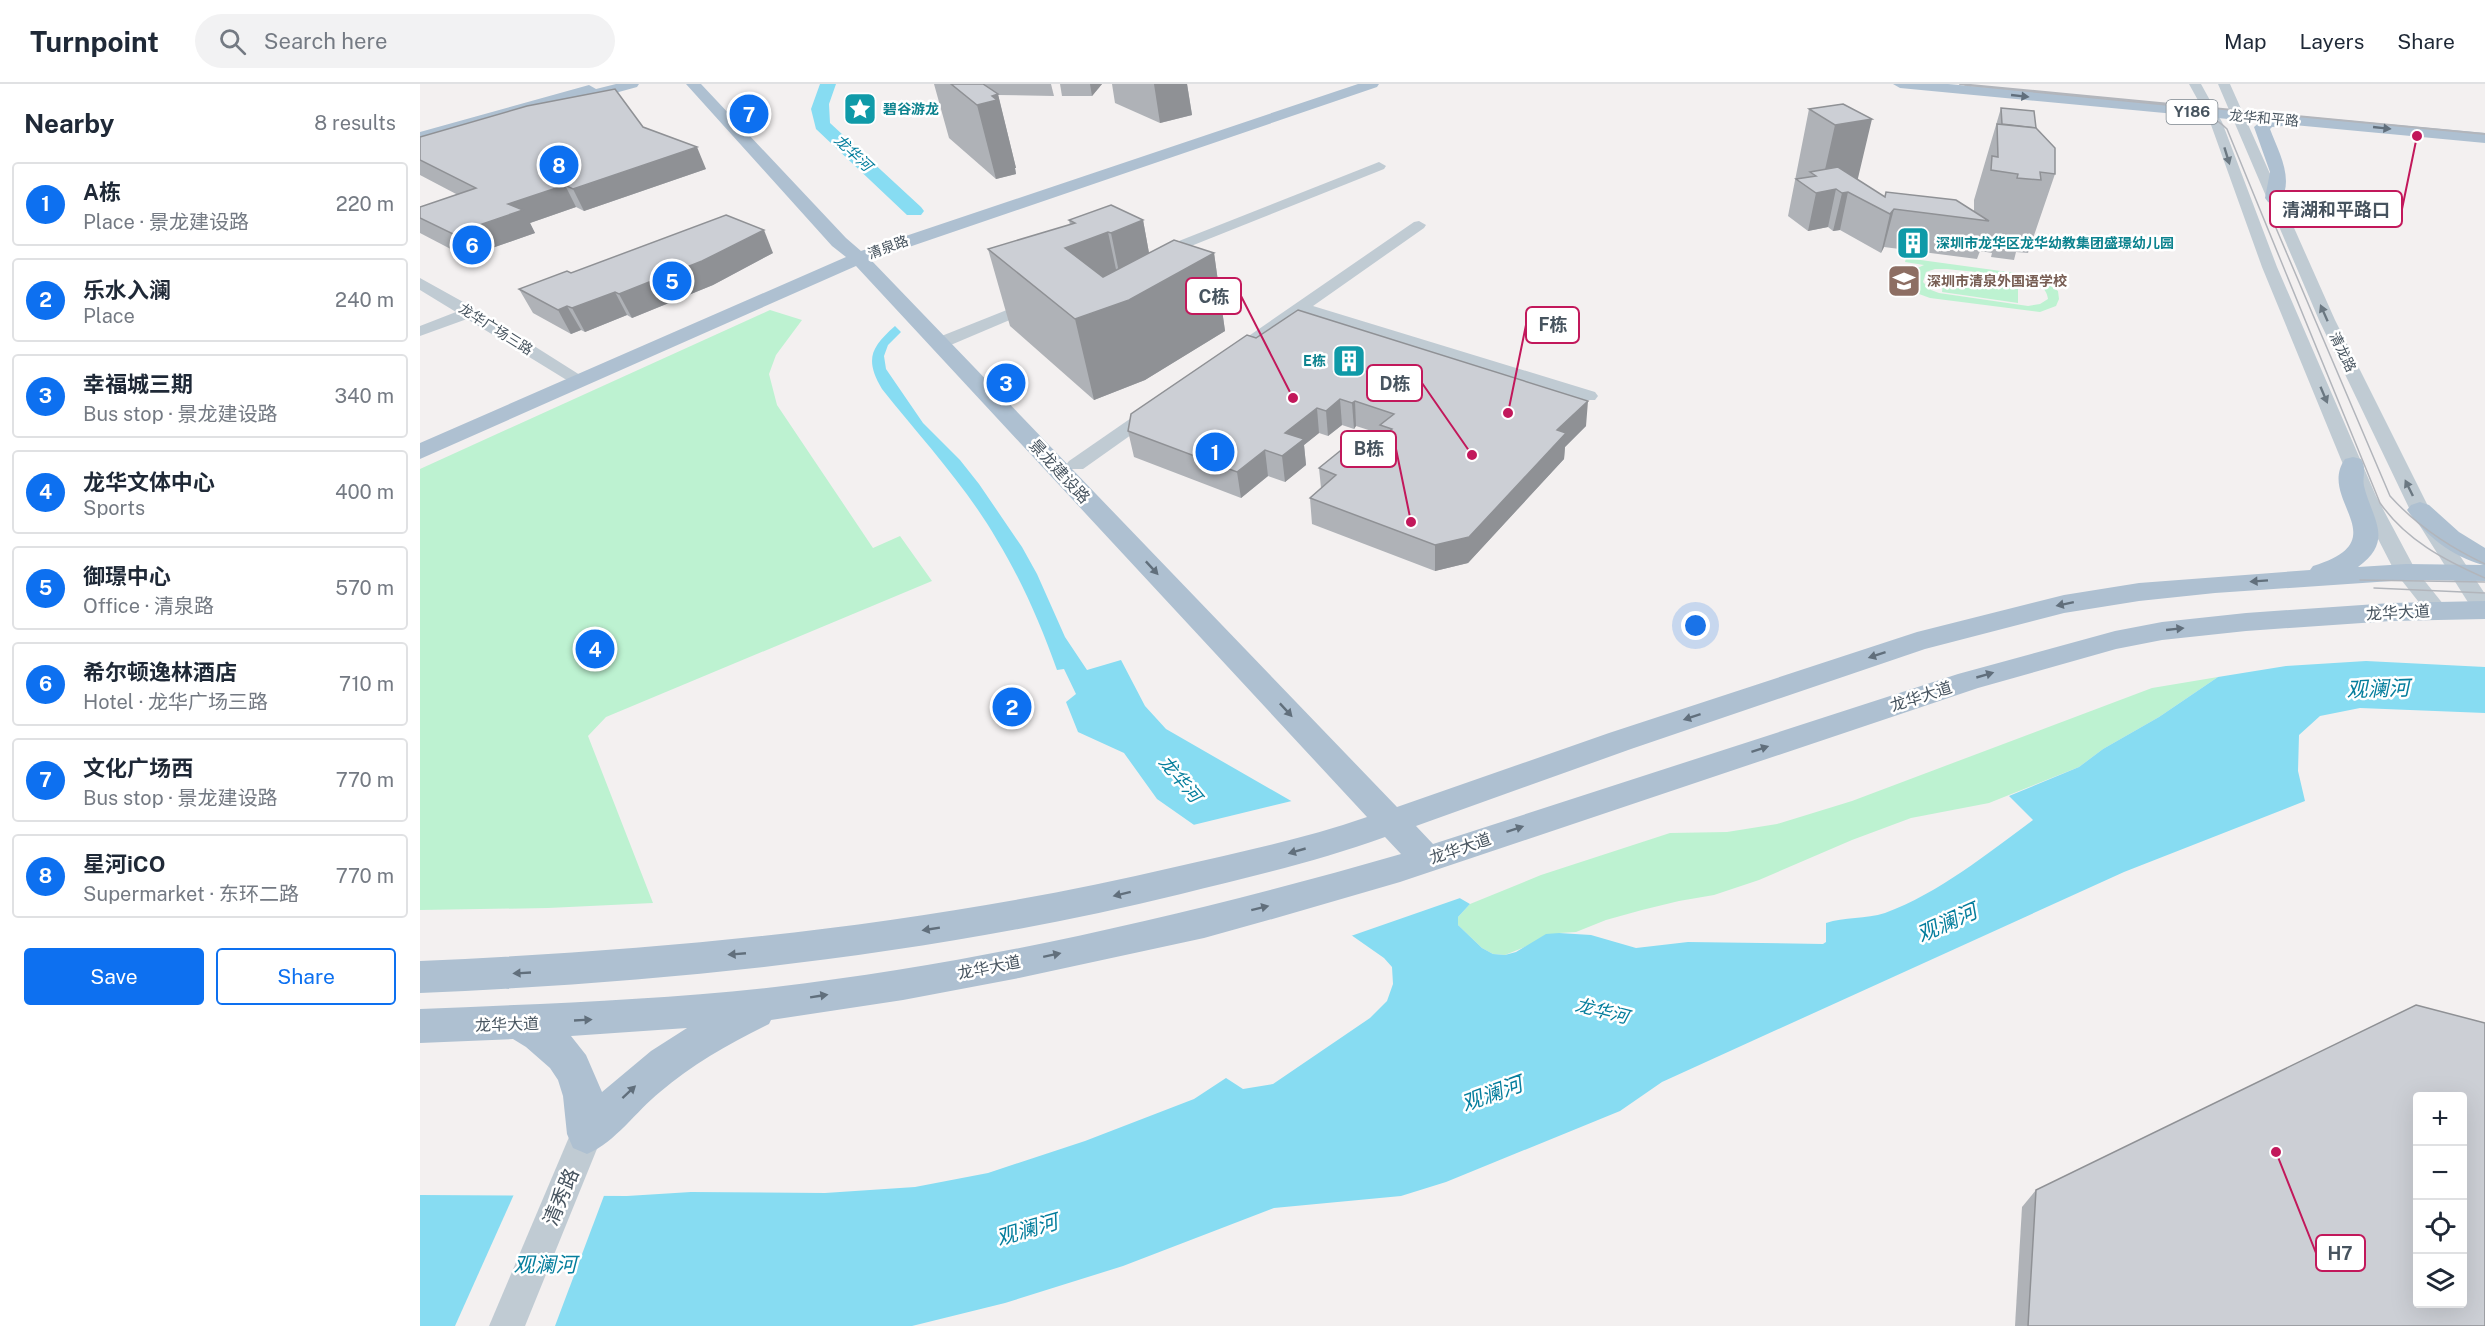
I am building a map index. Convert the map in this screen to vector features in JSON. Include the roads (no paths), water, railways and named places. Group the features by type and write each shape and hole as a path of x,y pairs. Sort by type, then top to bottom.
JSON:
{"main road":[{"path":"420,137 607,84"},
{"path":"420,144 632,84"},
{"name":"景龙建设路","path":"693,84 839,242 863,253"},
{"name":"景龙建设路","path":"708,84 863,253 1402,818"},
{"name":"清泉路","path":"420,441 863,253 1358,84"},
{"name":"清泉路","path":"420,452 863,253 1372,84"},
{"name":"龙华和平路","path":"1900,84 2485,138"},
{"path":"2054,84 2143,91"},
{"name":"龙华和平路","path":"2193,91 2227,92 2485,125"},
{"path":"2274,198 2278,172 2262,132 2264,124 2285,122 2344,125"},
{"name":"景龙建设路","path":"946,340 1076,465 1402,818 1425,859"},
{"path":"2293,579 2343,564 2358,554 2364,545 2367,531 2351,484 2353,464"},
{"path":"2420,510 2437,529 2453,542 2485,557"},
{"path":"420,977 535,972 652,962 889,936 1089,902 1354,835 1631,738 1917,642 2084,600 2205,585 2406,572 2472,572"},
{"name":"龙华大道","path":"420,1026 522,1024 632,1017 775,1003 903,984 996,966 1204,923 1276,904 1425,859 1956,684 2064,652 2162,631 2246,622 2437,610 2484,610"},
{"path":"587,1134 653,1071 707,1035 775,1003"},
{"path":"522,1024 558,1047 570,1061 584,1095 587,1134"}],"street":[{"name":"清龙路","path":"2193,91 2212,113 2236,186 2353,464 2388,541 2406,572 2437,610"},
{"name":"清龙路","path":"2227,92 2327,320 2420,510 2472,572 2484,610"},
{"path":"1139,262 1379,166"},
{"path":"1232,356 1419,225"},
{"name":"龙华广场三路","path":"420,283 458,315"},
{"name":"龙华广场三路","path":"420,297 458,315 564,378"},
{"path":"946,340 1051,298"},
{"path":"1300,308 1589,396"},
{"path":"420,325 458,315"},
{"path":"420,331 458,315"},
{"path":"1076,465 1174,396"},
{"name":"清秀路","path":"507,1326 587,1134"}],"water":[{"name":"观澜河","path":"895,326 901,332 888,345 884,356 886,369 923,423 960,460 979,484 1022,547 1037,574 1065,637 1087,670 1121,660 1145,706 1166,729 1470,904 1458,917 1458,925 1482,948 1493,954 1505,955 1516,952 1546,934 1559,933 1591,935 1636,948 1688,942 1823,944 1826,942 1826,923 1878,915 1905,905 1962,872 2033,820 2009,796 2079,767 2103,749 2159,717 2218,677 2286,666 2366,661 2485,667 2485,713 2360,708 2320,716 2299,735 2298,771 2305,801 2124,872 1662,1082 1620,1111 1446,1182 1401,1196 1274,1208 1123,1266 1005,1303 912,1326 420,1326 420,1195 627,1196 691,1192 825,1193 915,1187 988,1173 1085,1141 1194,1099 1226,1078 1243,1089 1273,1084 1370,1018 1387,1001 1393,984 1392,967 1384,958 1157,799 1124,753 1078,732 1066,702 1076,694 1064,669 1057,670 1015,571 985,520 882,389 877,379 872,362 875,348"}],"waterway":[{"name":"龙华河","path":"828,84 820,104 822,125 914,211"}],"tram line":[{"path":"1965,85 2177,106 2204,114 2227,129 2380,503 2402,528 2427,548 2485,578"},
{"path":"2273,221 2390,496 2434,535 2485,564"},
{"path":"2360,580 2485,582"},
{"path":"2374,588 2485,593"}],"railway":[{"path":"1960,84 2485,134"}],"place":[{"name":"碧谷游龙","path":"860,109"},
{"name":"文化广场西","path":"749,114"},
{"name":"清湖和平路口","path":"2417,136"},
{"name":"星河iCO","path":"559,165"},
{"name":"深圳市龙华区龙华幼教集团盛璟幼儿园","path":"1913,243"},
{"name":"希尔顿逸林酒店","path":"472,245"},
{"name":"御璟中心","path":"672,281"},
{"name":"深圳市清泉外国语学校","path":"1904,281"},
{"name":"E栋","path":"1349,361"},
{"name":"幸福城三期","path":"1006,383"},
{"name":"C栋","path":"1293,398"},
{"name":"F栋","path":"1508,413"},
{"name":"A栋","path":"1215,452"},
{"name":"D栋","path":"1472,455"},
{"name":"B栋","path":"1411,522"},
{"name":"龙华文体中心","path":"595,649"},
{"name":"乐水入澜","path":"1012,707"},
{"name":"H7","path":"2276,1152"}]}
